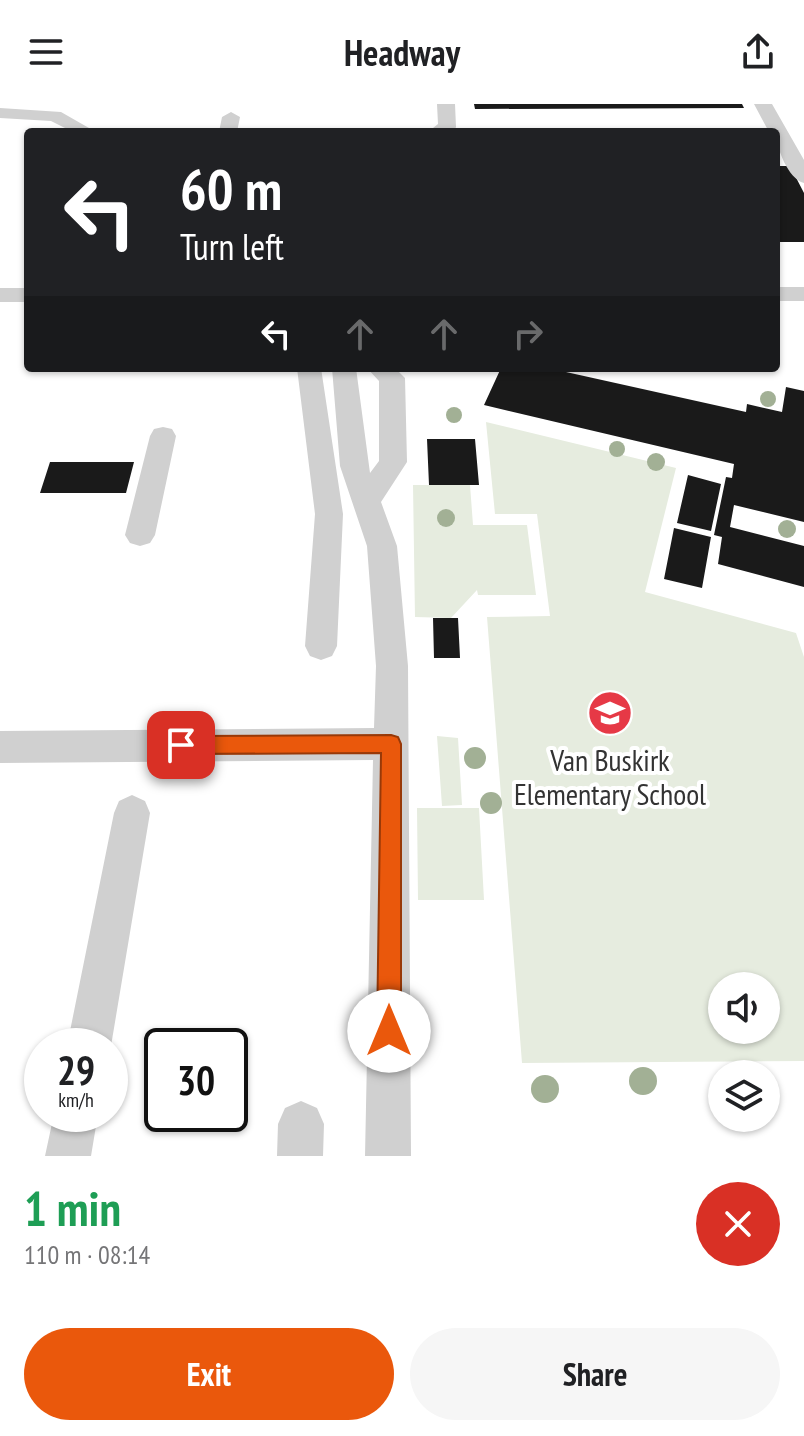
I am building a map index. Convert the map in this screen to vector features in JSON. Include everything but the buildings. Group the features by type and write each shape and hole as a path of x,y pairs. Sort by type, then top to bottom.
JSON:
{"street":[{"path":"445,128 446,104"},
{"path":"763,104 776,128"},
{"path":"0,113 55,116 79,128"},
{"path":"780,134 804,177"},
{"path":"780,294 804,294"},
{"path":"310,372 329,514 321,646"},
{"path":"344,372 354,466 382,546 392,666 388,1154"},
{"path":"366,501 393,462 392,378 384,372"},
{"path":"140,535 163,436"},
{"path":"0,747 391,744"},
{"path":"92,1028 132,813"},
{"path":"68,1156 73,1132"}],"shaded area":[{"path":"486,422 676,468 645,592 796,633 804,657 804,1061 522,1063 487,617 550,616 537,514 495,514"},
{"path":"413,485 470,485 473,525 527,525 536,595 478,595 477,590 451,618 415,617"},
{"path":"437,736 458,738 462,805 442,806"},
{"path":"417,808 479,808 484,900 418,900"}],"place":[{"name":"Van Buskirk Elementary School","path":"610,713"}],"route":[{"path":"181,745 391,744 389,1031"}]}
